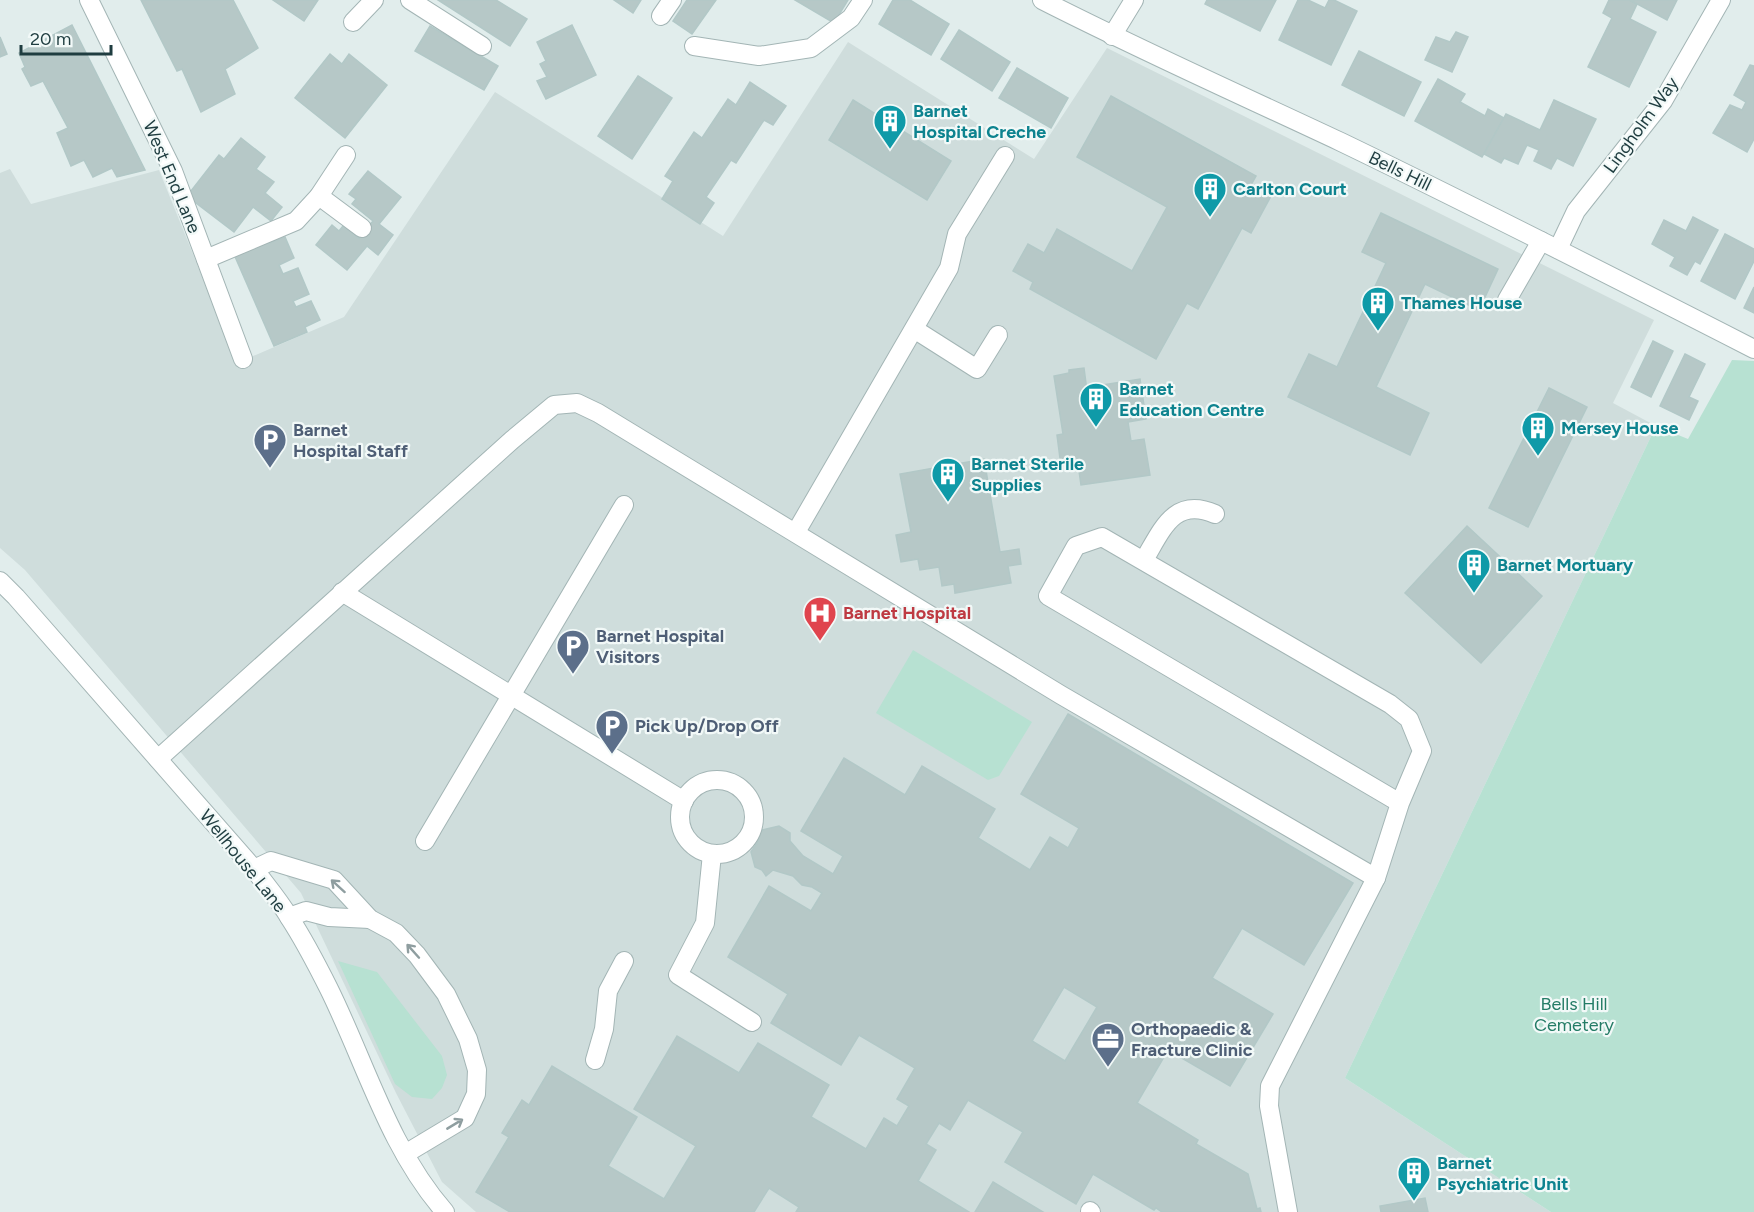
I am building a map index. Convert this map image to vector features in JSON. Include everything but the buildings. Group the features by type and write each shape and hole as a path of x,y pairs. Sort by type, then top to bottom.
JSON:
{"street":[{"name":"West End Lane","path":"89,0 173,171 243,359"},
{"path":"353,22 374,0"},
{"path":"410,0 482,46"},
{"path":"662,16 672,0"},
{"path":"694,46 759,56 811,48 851,18 863,0"},
{"name":"Bells Hill","path":"1042,0 1112,36 1341,142 1754,349"},
{"path":"1112,36 1134,0"},
{"name":"Lingholm Way","path":"1558,249 1576,211 1663,101 1721,0"},
{"path":"206,259 296,221 319,196 346,155"},
{"path":"796,532 949,268 957,234 1005,156"},
{"path":"319,196 362,228"},
{"path":"1507,300 1541,241"},
{"path":"914,329 977,369 998,334"},
{"path":"158,759 512,440 554,405 577,404 598,412 1061,695 1376,878"},
{"path":"425,841 624,505"},
{"path":"1144,560 1168,520 1186,509 1203,509 1215,514"},
{"path":"1288,1212 1269,1106 1270,1086 1376,878 1400,803 1422,751 1409,720 1390,705 1102,537 1076,546 1047,596 1400,803"},
{"name":"Wellhouse Lane","path":"0,581 254,869 289,917 329,990 369,1083 405,1154 427,1192 444,1212"},
{"path":"342,592 684,801"},
{"path":"713,780 725,781 736,785 746,793 752,804 754,822 747,839 732,851 712,854 691,844 681,823 681,812 684,801 701,784 713,780"},
{"path":"712,854 705,922 678,975 752,1022"},
{"path":"254,869 271,861 334,880 370,919 396,933 417,955 446,994 468,1039 477,1070 476,1094 465,1119 405,1154"},
{"path":"289,917 306,911 329,917 370,919"},
{"path":"595,1060 604,1029 608,991 624,961"}],"shaded area":[{"name":"Barnet Hospital","path":"848,42 1034,159 1107,48 1654,320 1613,403 1656,426 1345,1078 1551,1212 476,1212 442,1182 396,1093 301,893 25,570 0,548 0,173 10,169 31,204 159,170 237,363 344,317 495,92 723,236"}],"green space":[{"name":"Bells Hill Cemetery","path":"1732,360 1754,361 1754,1212 1551,1212 1345,1078 1656,426 1688,439"},
{"path":"913,650 1032,722 999,776 988,780 876,713"},
{"path":"338,961 377,972 442,1056 447,1075 442,1088 432,1099 412,1097 395,1084"}],"place":[{"name":"Barnet Hospital Creche","path":"890,150"},
{"name":"Carlton Court","path":"1210,218"},
{"name":"Thames House","path":"1378,332"},
{"name":"Barnet Education Centre","path":"1096,428"},
{"name":"Mersey House","path":"1538,457"},
{"name":"Barnet Hospital Staff","path":"270,469"},
{"name":"Barnet Sterile Supplies","path":"948,503"},
{"name":"Barnet Mortuary","path":"1474,594"},
{"name":"Barnet Hospital","path":"820,642"},
{"name":"Barnet Hospital Visitors","path":"573,675"},
{"name":"Pick Up/Drop Off","path":"612,755"},
{"name":"Orthopaedic & Fracture Clinic","path":"1108,1068"},
{"name":"Barnet Psychiatric Unit","path":"1414,1202"}]}
